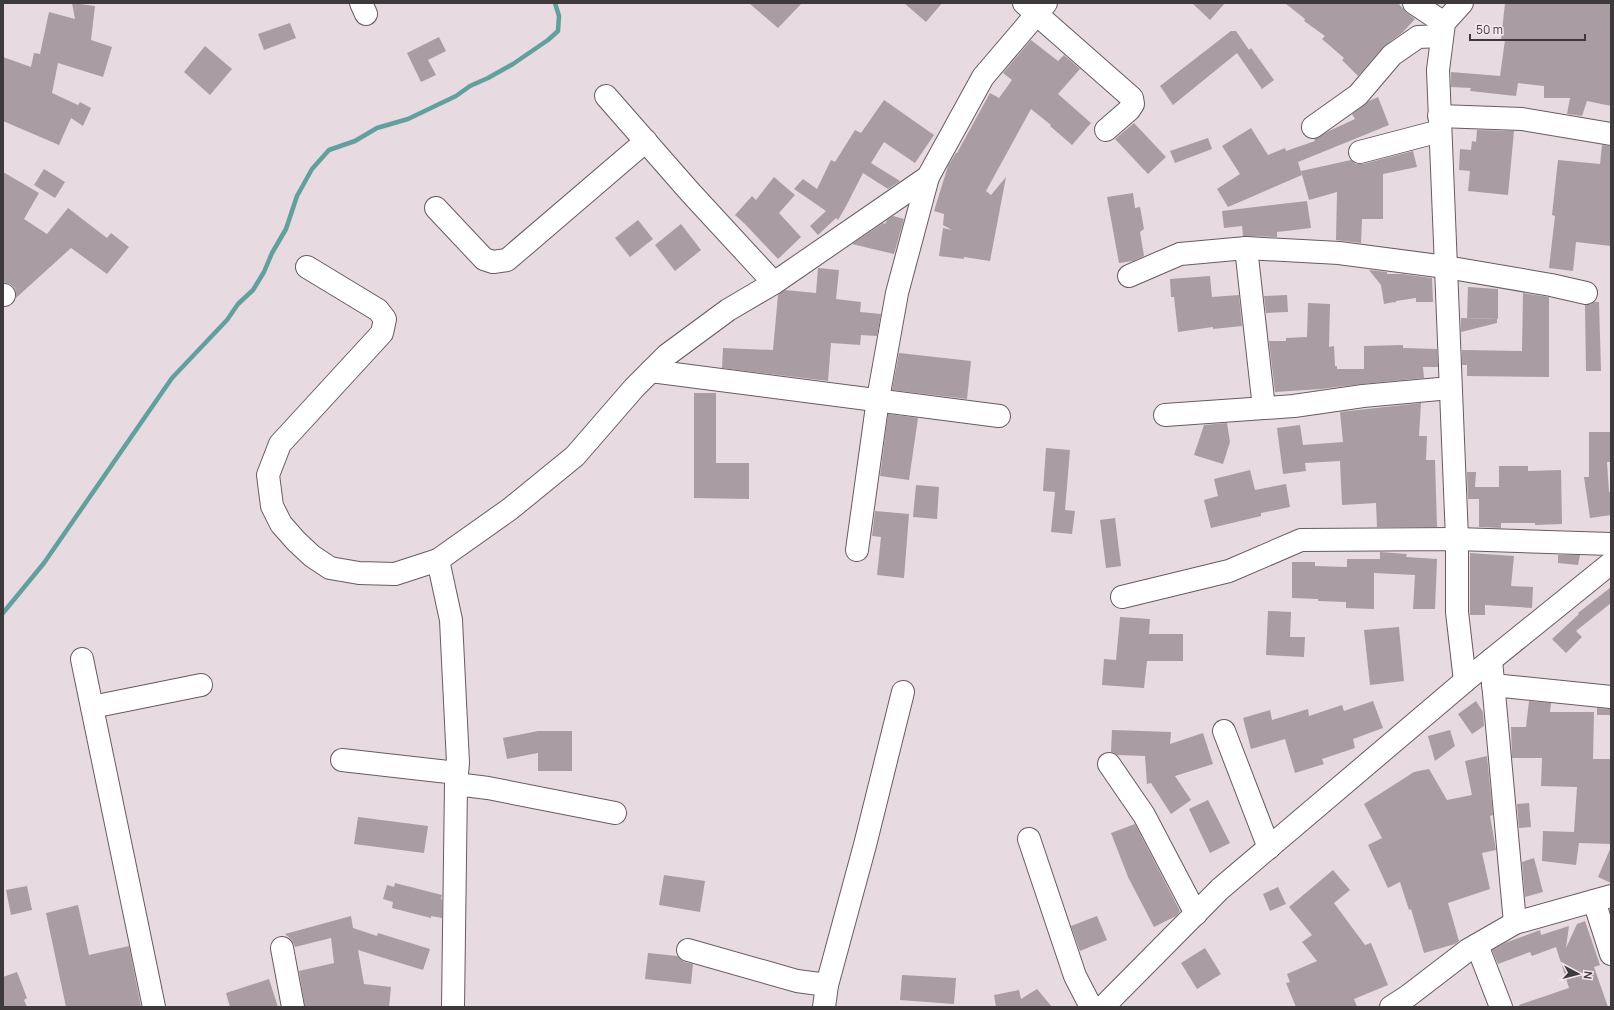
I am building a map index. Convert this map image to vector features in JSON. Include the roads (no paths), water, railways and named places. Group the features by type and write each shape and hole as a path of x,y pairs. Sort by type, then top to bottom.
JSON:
{"street":[{"path":"1414,3 1443,30"},
{"path":"1462,3 1443,30 1438,70 1457,539 1457,612 1465,681"},
{"path":"857,550 878,399 896,293 928,177 983,77 1035,7 1132,98 1133,104 1129,110 1106,130"},
{"path":"1313,128 1358,95 1392,55 1418,38 1443,30"},
{"path":"606,96 690,192 774,283"},
{"path":"1360,152 1439,124 1522,120 1611,134"},
{"path":"436,208 484,259 493,262 507,260 646,141"},
{"path":"307,267 378,310 385,319 382,333 280,444 268,476 272,506 281,524 296,541 312,556 330,568 359,572 395,574 438,560 510,509 575,456 651,370 667,355 728,310 774,283 928,177"},
{"path":"1246,248 1264,408"},
{"path":"1129,276 1180,254 1246,248 1338,253 1446,267 1551,285 1586,293"},
{"path":"651,370 999,416"},
{"path":"1165,415 1294,406 1363,396 1450,388"},
{"path":"1122,597 1230,571 1302,540 1457,539 1611,544"},
{"path":"438,560 451,620 457,779 453,1007"},
{"path":"1103,1007 1220,889 1465,681 1611,563"},
{"path":"82,659 154,1007"},
{"path":"1491,660 1515,923"},
{"path":"92,707 201,685"},
{"path":"1493,685 1611,697"},
{"path":"824,1007 827,985 865,845 903,692"},
{"path":"1224,731 1269,848"},
{"path":"342,760 457,779 488,788 615,813"},
{"path":"1109,764 1144,815 1196,914"},
{"path":"1029,839 1075,976 1092,1007"},
{"path":"1391,1007 1478,945 1515,923 1602,899 1611,954"},
{"path":"1478,945 1501,1007"},
{"path":"282,948 293,1007"},
{"path":"688,950 797,981 827,985"}],"waterway":[{"path":"3,613 44,563 172,378 227,320 238,304 253,290 286,229 297,196 312,169 329,150 355,141 377,128 408,119 456,96 470,86 513,64 548,40 558,31 559,16 555,3"}]}
